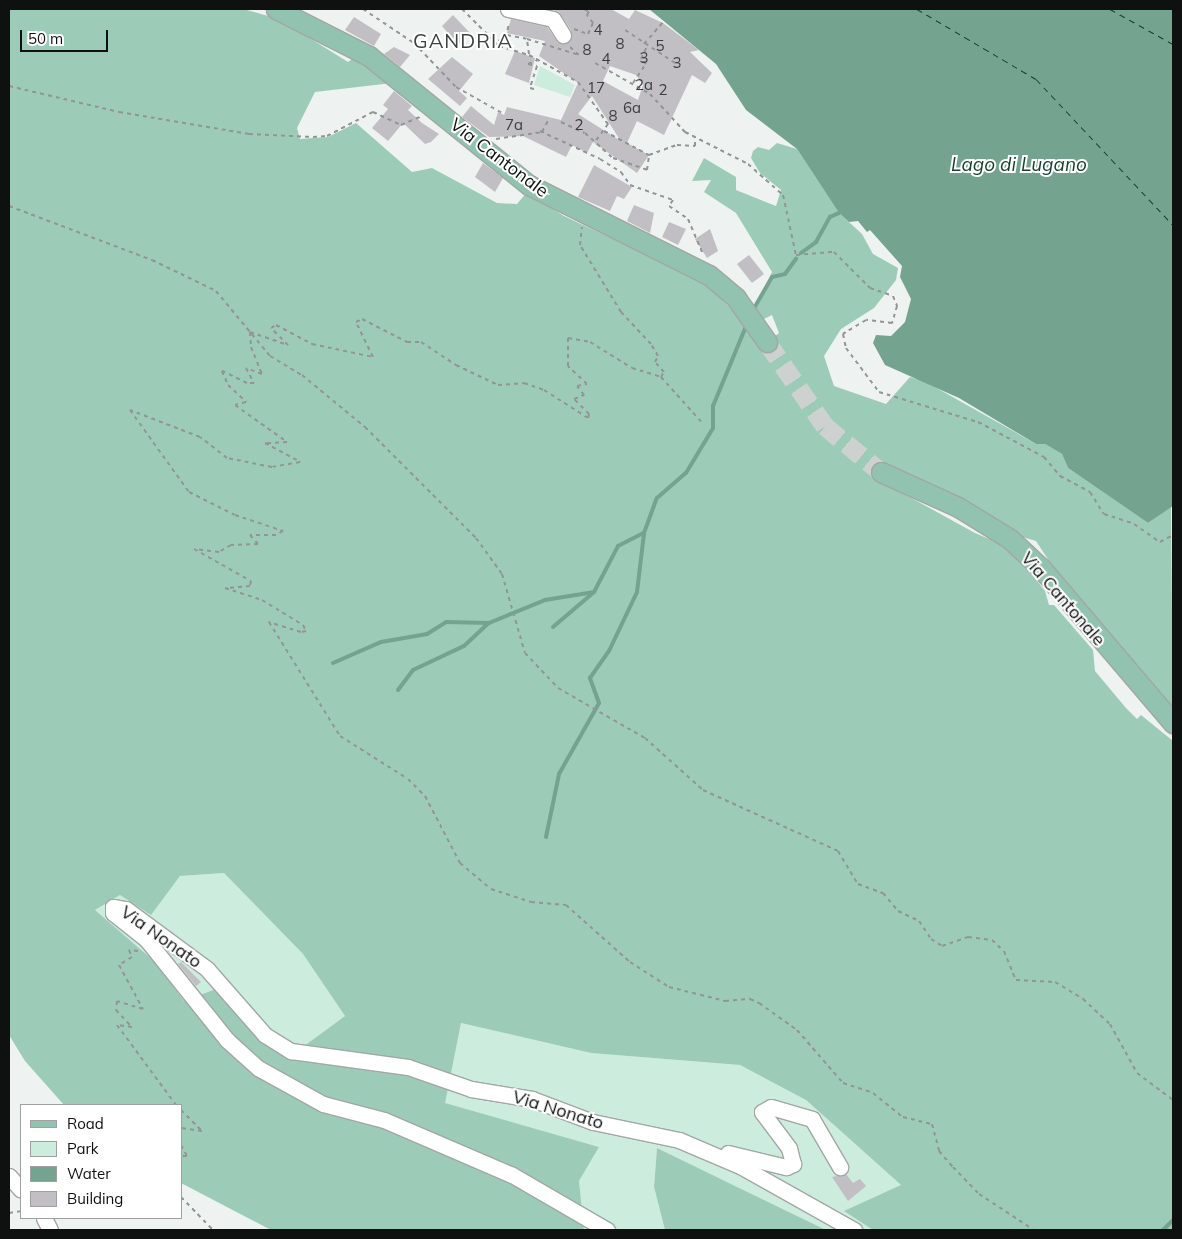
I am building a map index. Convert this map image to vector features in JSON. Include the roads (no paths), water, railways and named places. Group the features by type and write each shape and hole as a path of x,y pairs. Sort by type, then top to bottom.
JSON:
{"main road":[{"name":"Via Cantonale","path":"276,9 301,14 388,70 529,185 709,275 749,316 766,342"},
{"name":"Via Cantonale","path":"881,472 966,511 1010,539 1041,568 1173,723"}],"street":[{"path":"509,9 552,19 562,35"},
{"name":"Via Nonato","path":"607,1230 512,1175 384,1120 330,1107 258,1068 222,1033 138,932 115,915 112,907 126,909 200,964 265,1035 291,1051 408,1067 471,1089 532,1099 583,1119 664,1135 709,1150 790,1166 794,1155 762,1112 771,1107 812,1119 840,1167"},
{"name":"Via Nonato","path":"709,1150 854,1230"},
{"path":"9,1176 20,1189"}],"water":[{"name":"Lago di Lugano","path":"649,9 1173,9 1173,506 1148,523 1068,468 1062,454 1045,444 1036,444 959,398 885,365 873,343 876,335 891,336 905,322 911,299 900,277 902,266 870,230 867,232 858,221 849,222 839,213 797,149 746,110 716,64"}],"waterway":[{"path":"801,253 816,242 830,217 839,213"},
{"path":"753,310 772,277 785,274 796,259"},
{"path":"546,837 559,774 599,703 590,678 609,651 637,592 644,533 657,498 686,473 713,428 713,406 747,324"},
{"path":"398,690 413,670 464,646 489,623 545,600 594,592 618,546 644,533"},
{"path":"553,627 593,593"},
{"path":"333,663 381,642 427,634 446,622 489,623"},
{"path":"1163,1230 1173,1220"}],"tunnel":[{"path":"767,342 825,426 881,472"}],"district":[{"name":"GANDRIA","path":"463,40"}]}
